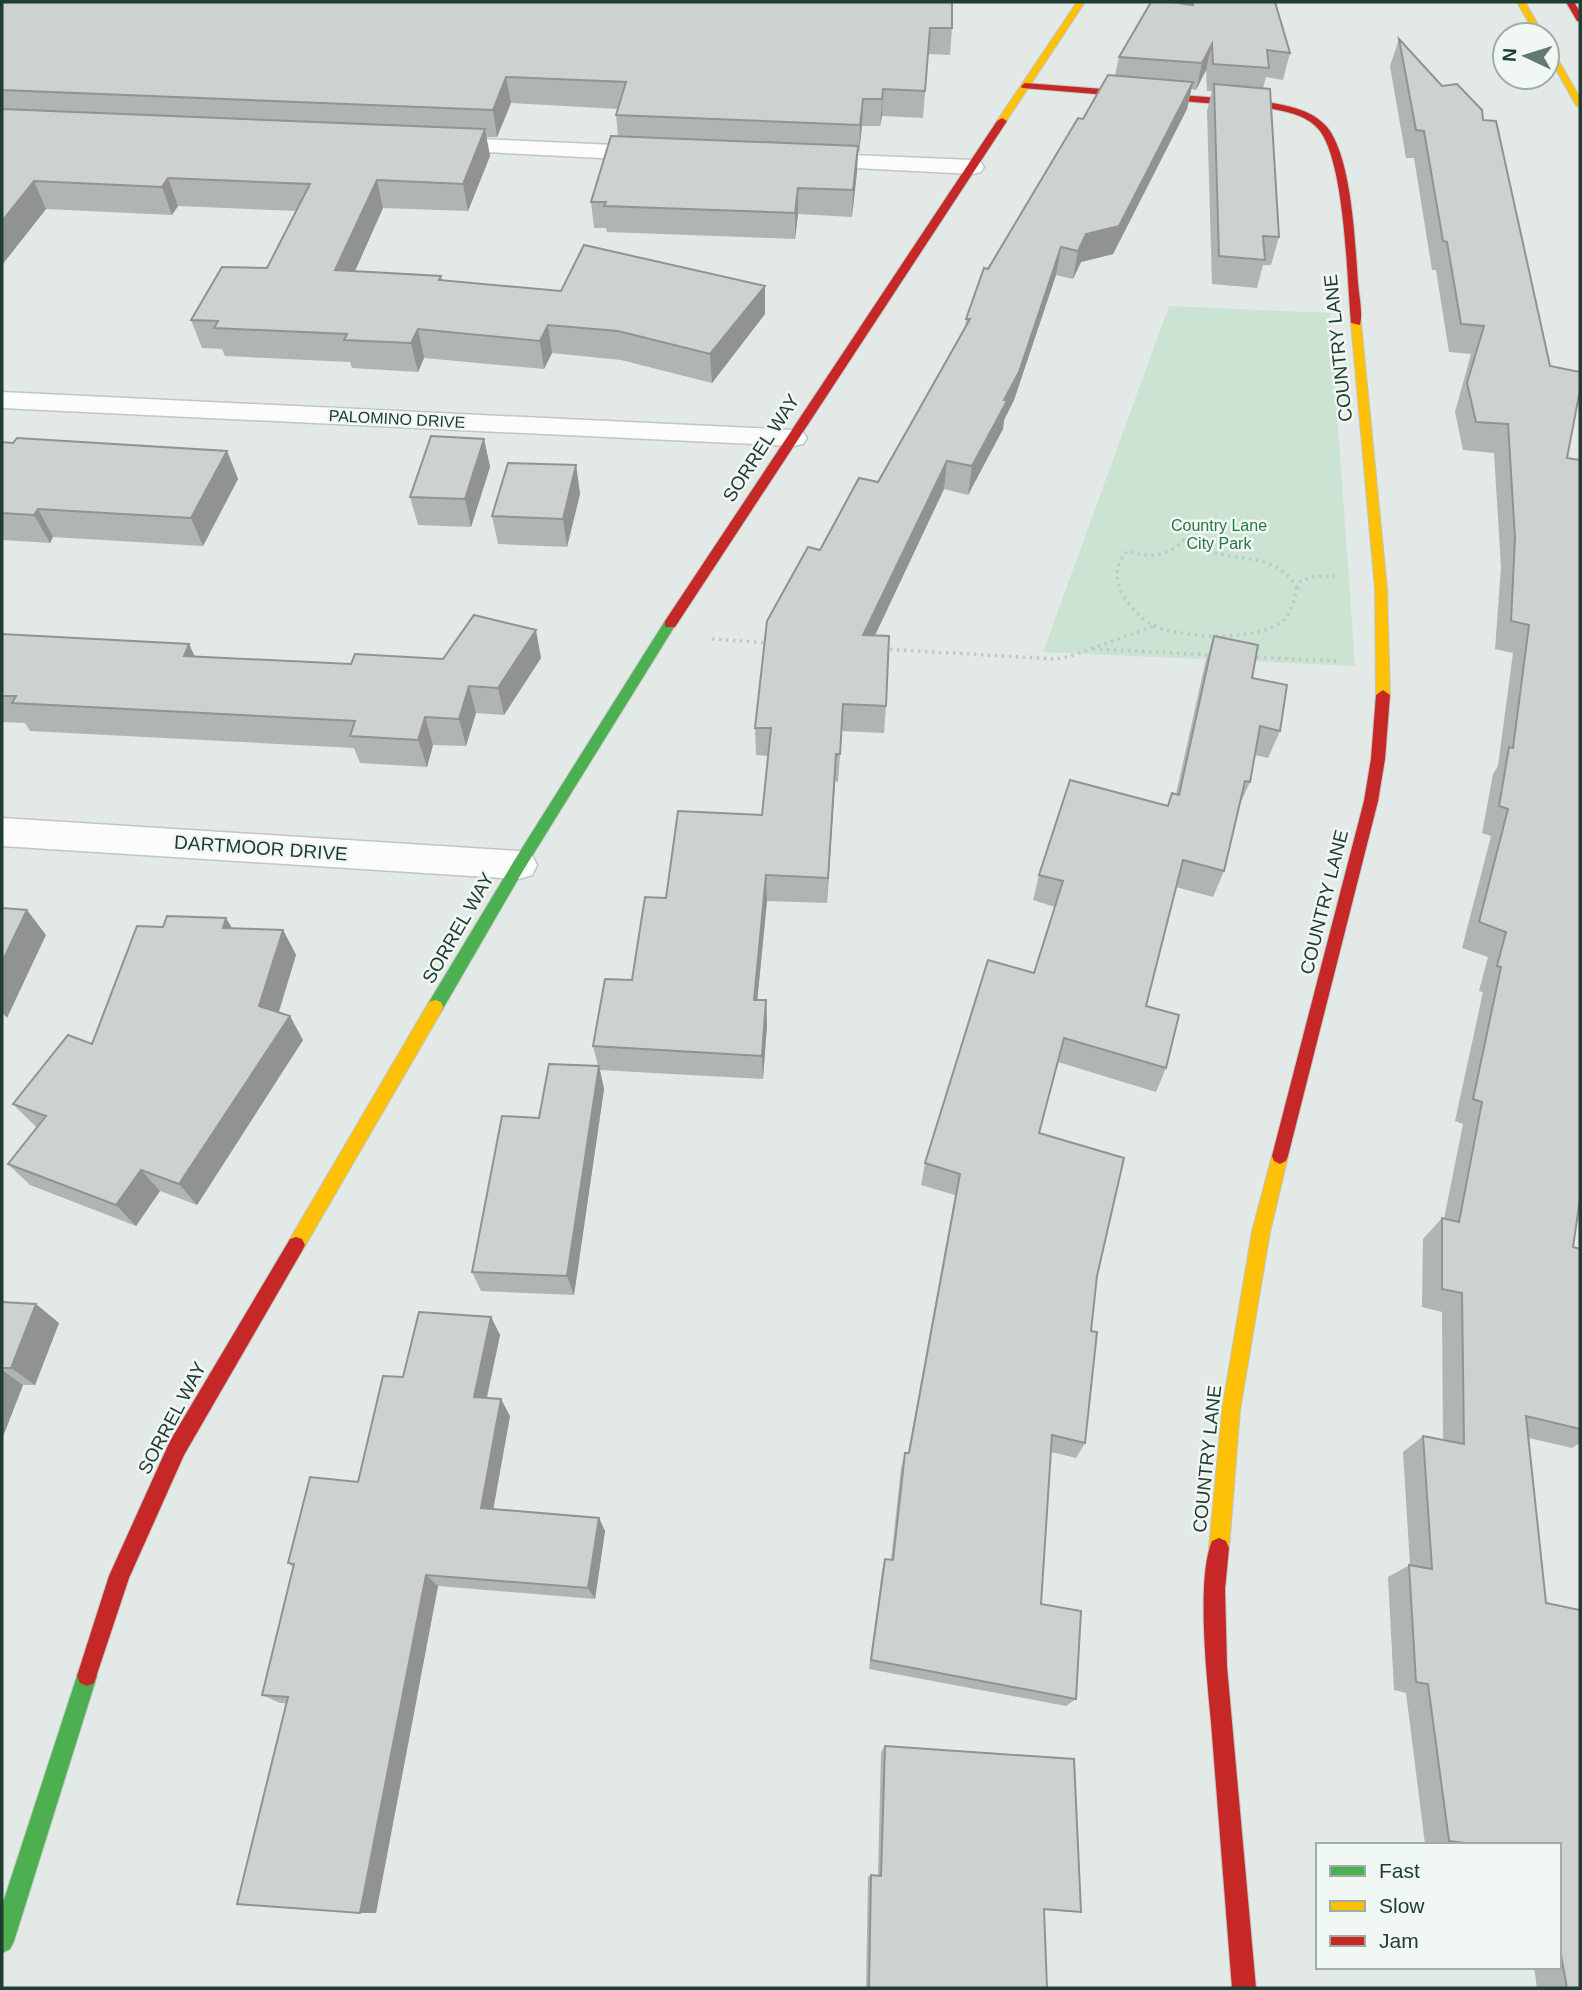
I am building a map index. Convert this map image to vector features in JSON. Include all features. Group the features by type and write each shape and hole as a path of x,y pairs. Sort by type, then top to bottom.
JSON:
{"main road":[{"name":"SORREL WAY","path":"2,1941 119,1576 177,1448 519,865 662,636 1081,2"},
{"path":"1521,2 1532,21"},
{"path":"1570,2 1580,19"},
{"path":"1561,72 1580,105"},
{"name":"COUNTRY LANE","path":"1026,86 1274,106 1303,114 1317,122 1334,139 1340,164 1382,579 1385,663 1381,754 1360,849 1261,1232 1231,1410 1215,1589 1217,1667 1244,1988"}],"street":[{"path":"418,143 682,155"},
{"path":"779,159 973,167"},
{"name":"PALOMINO DRIVE","path":"2,400 793,438"},
{"name":"DARTMOOR DRIVE","path":"2,832 519,865"}],"path":[{"path":"1154,625 1131,605 1116,584 1117,564 1127,551 1156,557 1174,552 1184,540 1220,554 1260,559 1273,564 1292,577 1297,588"},
{"path":"871,649 1055,659 1154,625 1209,635 1245,635 1281,623 1290,612 1301,581 1312,577 1382,579"},
{"path":"662,636 774,643"},
{"path":"1088,648 1223,655"},
{"path":"1237,656 1385,663"}],"green space":[{"name":"Country Lane City Park","path":"1169,306 1330,313 1355,666 1043,652"}],"building":[{"path":"2,2 952,2 952,28 930,28 925,91 883,89 882,99 863,99 860,125 616,115 626,82 506,77 493,110 2,90"},
{"path":"1151,2 1193,5 1193,2 1275,2 1290,53 1267,50 1269,68 1213,64 1212,44 1202,63 1119,57"},
{"path":"1399,39 1442,86 1457,84 1482,110 1483,120 1496,121 1550,366 1580,372 1580,390 1567,458 1580,460 1580,1199 1573,1247 1580,1249 1580,1429 1526,1416 1546,1603 1580,1610 1580,1988 1567,1988 1561,1955 1561,1843 1449,1841 1428,1684 1416,1682 1409,1565 1432,1569 1423,1436 1464,1444 1462,1293 1442,1289 1442,1218 1459,1222 1482,1102 1473,1099 1501,967 1497,966 1506,932 1479,922 1508,809 1499,806 1509,747 1513,748 1529,625 1511,621 1515,538 1508,424 1476,422 1467,383 1484,326 1461,324 1424,131 1416,130"},
{"path":"1108,75 1193,82 1119,226 1086,234 1078,251 1061,247 1019,372 1004,400 1007,401 972,466 947,461 863,635 889,636 886,706 843,704 840,754 836,754 828,878 766,875 754,1000 766,1000 762,1056 593,1046 605,979 632,980 645,897 666,898 678,811 762,815 771,728 755,728 767,621 808,547 820,550 859,478 878,482 970,319 966,319 984,268 988,269 1078,118 1083,119"},
{"path":"1214,84 1270,89 1279,237 1263,236 1265,260 1219,256"},
{"path":"2,109 485,129 463,184 377,180 335,270 441,276 439,280 561,291 584,245 765,286 710,354 618,331 548,325 540,341 418,329 411,343 344,340 347,334 214,328 218,321 191,320 222,267 267,268 310,184 168,178 162,187 34,181 2,221"},
{"path":"611,136 858,146 853,190 798,188 795,213 604,206 606,202 591,202"},
{"path":"431,436 484,439 465,499 410,497"},
{"path":"17,438 227,451 191,518 38,509 34,515 2,513 2,442 13,443"},
{"path":"508,463 576,465 563,519 492,516"},
{"path":"474,615 536,630 498,688 469,686 459,719 425,717 418,740 350,736 355,721 12,703 16,696 2,696 2,634 189,644 184,656 351,664 355,654 443,659"},
{"path":"1214,636 1258,645 1252,678 1287,685 1280,731 1260,726 1250,782 1245,781 1224,871 1183,860 1146,1006 1179,1015 1166,1068 1064,1038 1039,1133 1124,1158 1097,1276 1091,1331 1097,1332 1085,1443 1052,1435 1041,1604 1081,1611 1076,1699 871,1660 885,1559 893,1560 905,1453 909,1453 960,1174 925,1163 988,960 1034,973 1063,881 1039,875 1070,780 1168,806 1172,793 1179,795"},
{"path":"2,908 27,910 2,962"},
{"path":"167,916 226,918 223,928 283,930 259,1006 290,1016 179,1184 141,1170 116,1205 8,1164 46,1116 13,1104 68,1035 92,1044 137,926 163,927"},
{"path":"549,1064 599,1066 567,1276 472,1272 502,1116 539,1118"},
{"path":"2,1302 36,1304 11,1368 2,1368"},
{"path":"419,1312 491,1317 474,1397 501,1399 481,1508 599,1518 588,1588 426,1575 360,1913 237,1904 288,1697 262,1695 294,1564 288,1563 310,1477 358,1482 383,1376 403,1377"},
{"path":"885,1746 1074,1759 1081,1912 1044,1909 1047,1988 869,1988 871,1875 881,1876"}],"traffic: fast":[{"path":"435,1007 519,865 670,624"},
{"path":"2,1941 87,1676"}],"traffic: slow":[{"path":"1002,121 1081,2"},
{"path":"1521,2 1532,21"},
{"path":"1561,72 1580,105"},
{"path":"1356,323 1381,589 1383,695"},
{"path":"296,1245 435,1007"},
{"path":"1219,1548 1231,1410 1261,1232 1280,1156"}],"traffic: jam":[{"path":"1570,2 1580,19"},
{"path":"1025,86 1258,104 1293,111 1316,122 1331,142 1338,164 1347,220 1356,323"},
{"path":"670,624 1002,121"},
{"path":"1280,1156 1371,801 1378,759 1383,695"},
{"path":"87,1676 119,1576 177,1448 296,1245"},
{"path":"1219,1548 1215,1589 1217,1667 1244,1988"}]}
